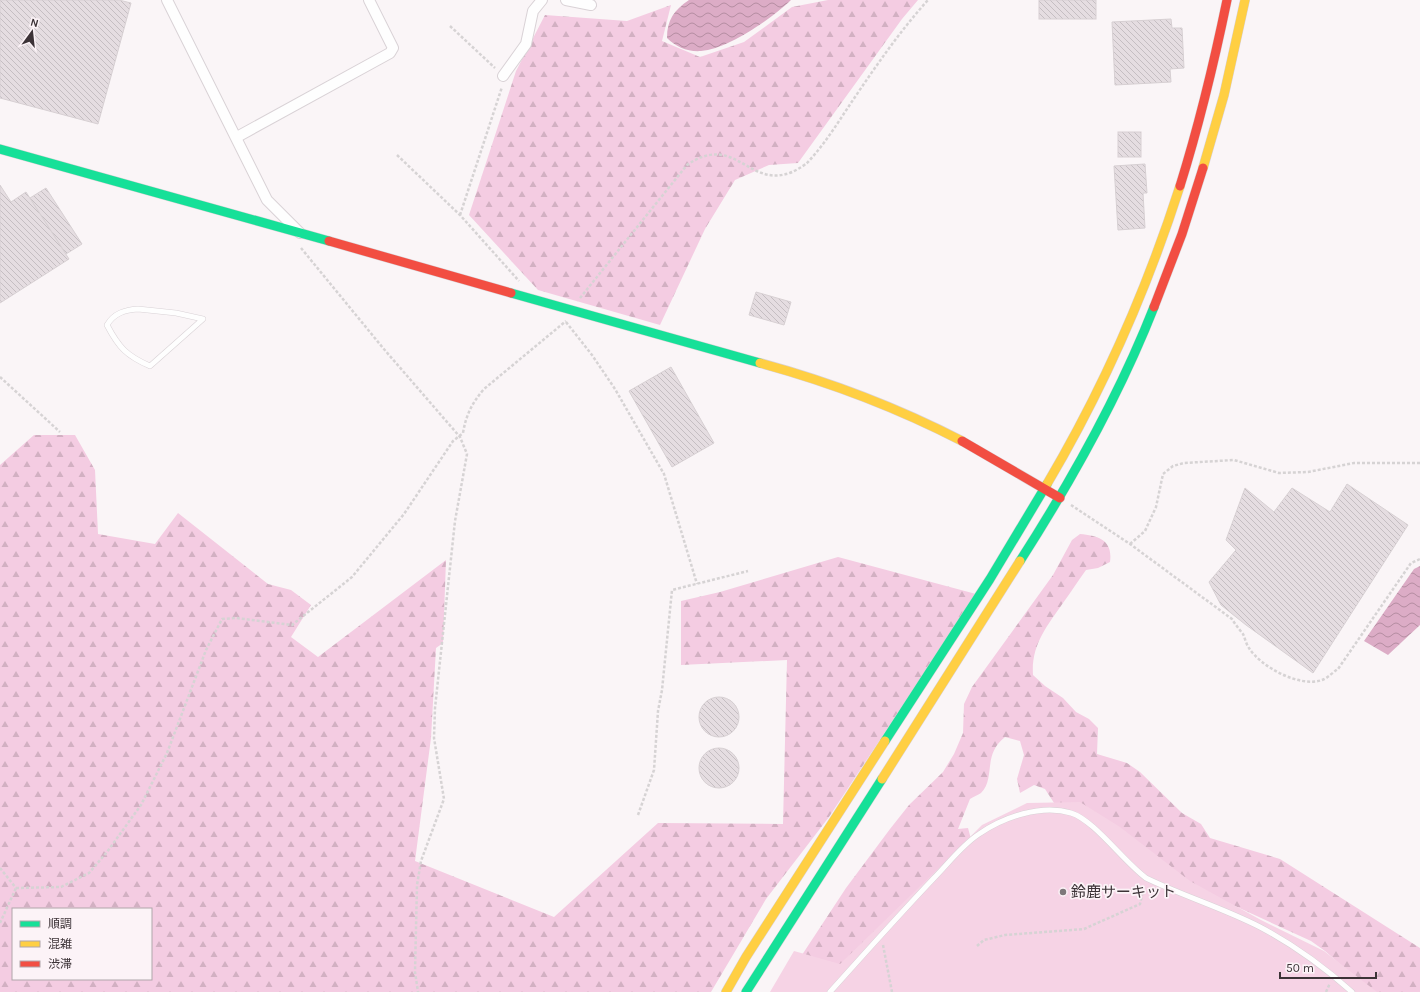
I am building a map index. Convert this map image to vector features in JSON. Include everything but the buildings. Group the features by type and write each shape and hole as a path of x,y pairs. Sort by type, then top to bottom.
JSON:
{"street":[{"path":"167,0 237,137 267,200 301,234"},
{"path":"237,137 390,53 393,48 370,0"},
{"path":"503,76 526,44 533,11 542,0"},
{"path":"566,0 591,6"},
{"path":"726,992 746,957 1013,542 1044,488 1112,360 1161,244 1189,159 1209,90 1227,0"},
{"path":"746,992 1060,498 1127,370 1177,249 1207,158 1224,94 1245,0"},
{"path":"0,149 772,366 848,391 922,423 986,454 1060,498"}],"lane":[{"path":"127,310 176,313 202,319 150,366 131,357 119,346 107,325 111,319 127,310"},
{"path":"830,992 881,935 977,835 996,823 1029,812 1055,811 1070,813 1083,818 1134,870 1146,878 1259,927 1304,952 1326,968 1352,992"}],"path":[{"path":"571,309 687,165 696,158 709,154 722,154 734,157 759,172 774,176 786,174 806,164 826,139 905,26 928,0"},
{"path":"450,26 505,78 460,215"},
{"path":"398,155 460,215 521,282"},
{"path":"299,245 383,348 460,437 467,454 455,521 435,708 434,738 444,799 421,861 418,885 415,972 418,992"},
{"path":"16,888 61,888 89,873 107,852 141,805 167,753 206,650 222,619 236,618 292,625 352,577 404,514 453,441 463,434 466,415 484,389 566,321 592,355 615,389 664,474 697,584"},
{"path":"0,377 60,432"},
{"path":"1130,544 1145,531 1156,507 1164,474 1173,466 1184,462 1234,460 1278,473 1308,472 1354,463 1420,463"},
{"path":"1060,498 1130,544 1232,619 1243,635 1249,648 1263,663 1279,673 1312,682 1323,680 1338,669 1411,563 1420,559"},
{"path":"638,815 654,770 658,710 662,690 672,590 748,571"},
{"path":"0,868 16,888"},
{"path":"977,946 984,940 1005,935 1084,929 1140,904 1146,878"},
{"path":"0,923 16,888"},
{"path":"881,935 892,992"}],"green space":[{"path":"828,0 918,0 902,19 798,163 769,165 735,180 705,229 660,325 538,290 469,215 516,71 545,15 627,21 671,5 662,41 700,57 744,42 792,7"},
{"path":"34,435 75,435 95,470 98,534 155,544 178,513 268,584 291,590 311,605 291,637 318,657 446,560 443,643 436,648 431,738 415,861 554,917 658,823 783,824 787,660 681,665 681,601 720,592 838,557 976,594 829,817 766,899 711,992 0,992 0,465"},
{"path":"1080,534 1093,536 1103,540 1109,549 1110,562 1098,568 1086,570 1051,620 1037,645 1033,664 1033,675 1045,686 1063,698 1076,712 1089,719 1098,728 1097,754 1127,763 1140,772 1182,813 1201,824 1210,838 1280,859 1420,948 1420,992 1372,992 1325,951 1311,941 1224,901 1056,806 1045,789 1034,785 1020,793 1017,779 1024,755 1020,741 1005,737 994,751 991,759 988,780 985,787 981,793 970,799 958,829 968,828 971,839 855,971 798,961 846,888 890,829 909,805 943,772 954,754 963,733 964,704 972,687 1053,575 1072,540"}],"shaded area":[{"name":"鈴鹿サーキット","path":"1080,802 1120,827 1190,881 1261,920 1324,951 1377,992 770,992 794,951 840,964 982,825 1027,803"}],"water":[{"path":"689,0 791,0 761,24 736,39 712,49 691,51 674,44 667,38 668,26 672,16"},
{"path":"1420,566 1420,625 1388,655 1364,641 1414,569"}],"traffic: fast":[{"path":"0,149 329,241"},
{"path":"511,293 760,363"},
{"path":"1020,561 1076,469 1110,405 1126,373 1154,307"},
{"path":"885,741 990,579 1047,484"},
{"path":"746,992 882,779"}],"traffic: slow":[{"path":"1203,168 1224,95 1245,0"},
{"path":"1047,484 1086,413 1122,339 1153,263 1180,186"},
{"path":"760,363 838,387 888,407 962,441"},
{"path":"882,779 1020,561"},
{"path":"726,992 746,957 885,741"}],"traffic: jam":[{"path":"1180,186 1206,94 1227,0"},
{"path":"1154,307 1182,234 1203,168"},
{"path":"329,241 511,293"},
{"path":"962,441 1060,498"}],"place":[{"name":"鈴鹿サーキット","path":"1063,892"}]}
